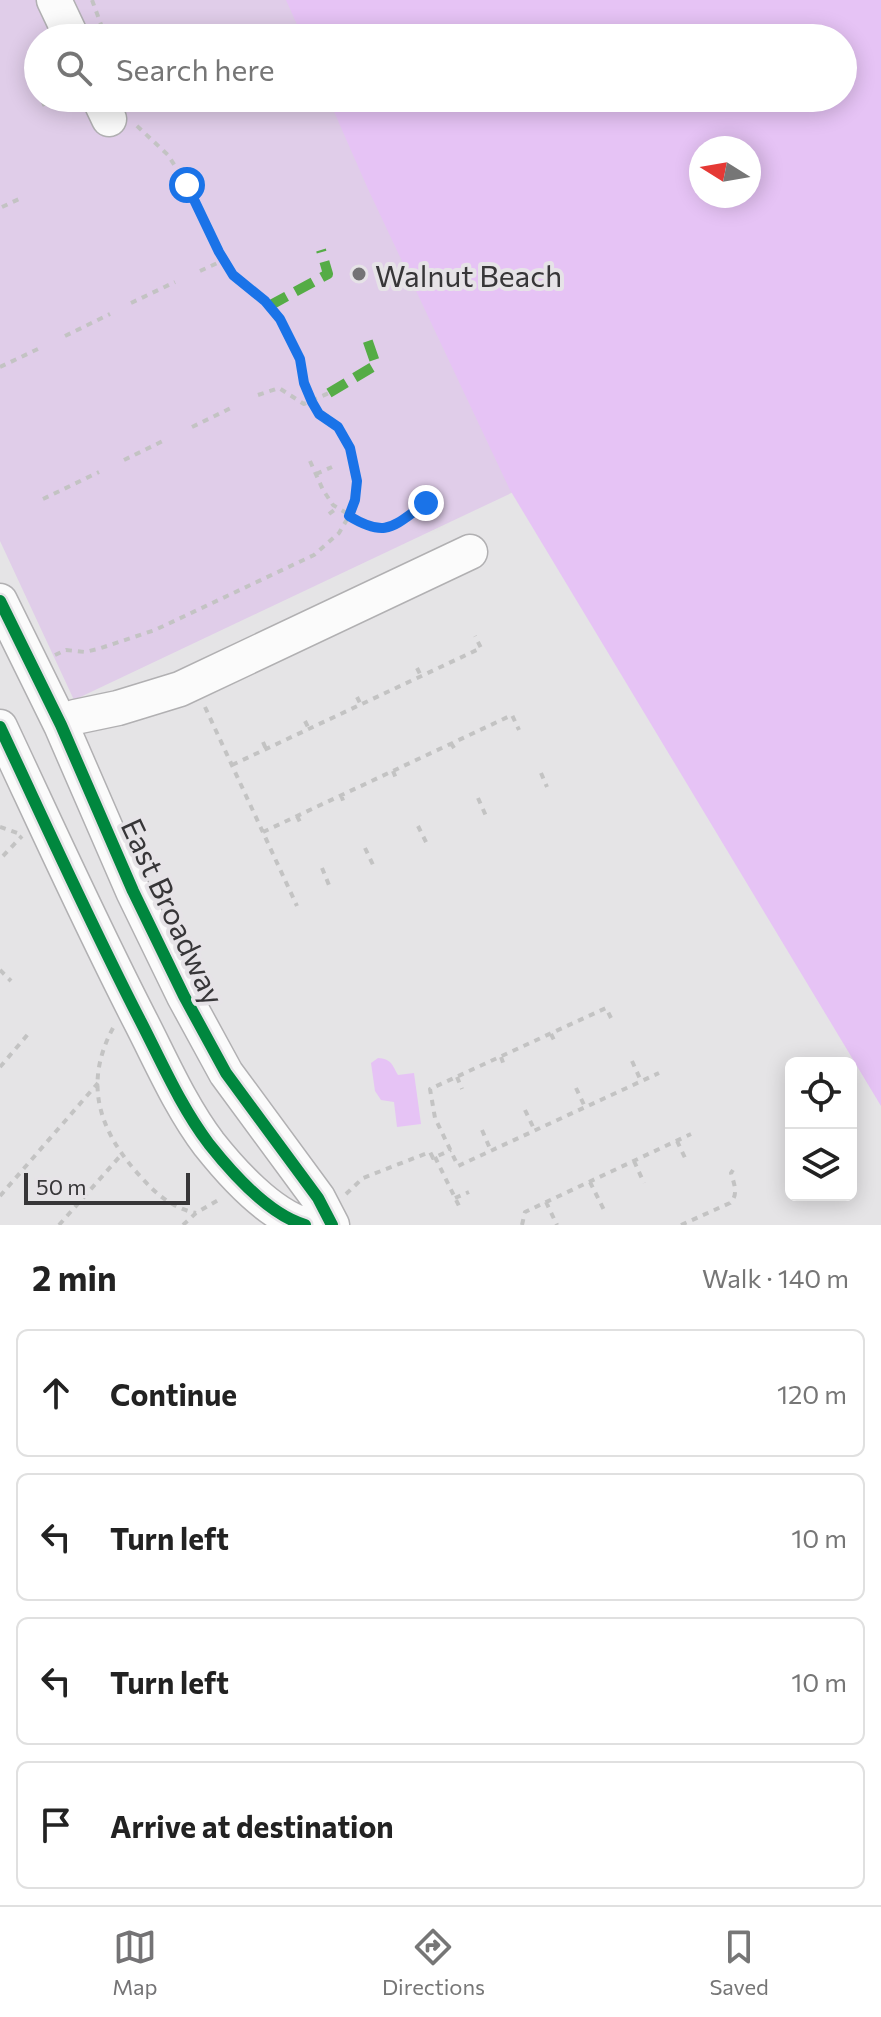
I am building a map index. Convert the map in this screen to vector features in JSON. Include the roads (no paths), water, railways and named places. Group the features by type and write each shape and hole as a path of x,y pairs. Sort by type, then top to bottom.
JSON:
{"street":[{"path":"54,0 65,24"},
{"path":"61,725 75,717 180,689 470,552"},
{"name":"East Broadway","path":"0,601 61,725 133,891 184,996 226,1073 318,1198 332,1225"},
{"path":"0,727 121,983 184,1106 208,1142 250,1188 292,1221 305,1225"}],"place":[{"name":"Walnut Beach","path":"359,274"}]}
